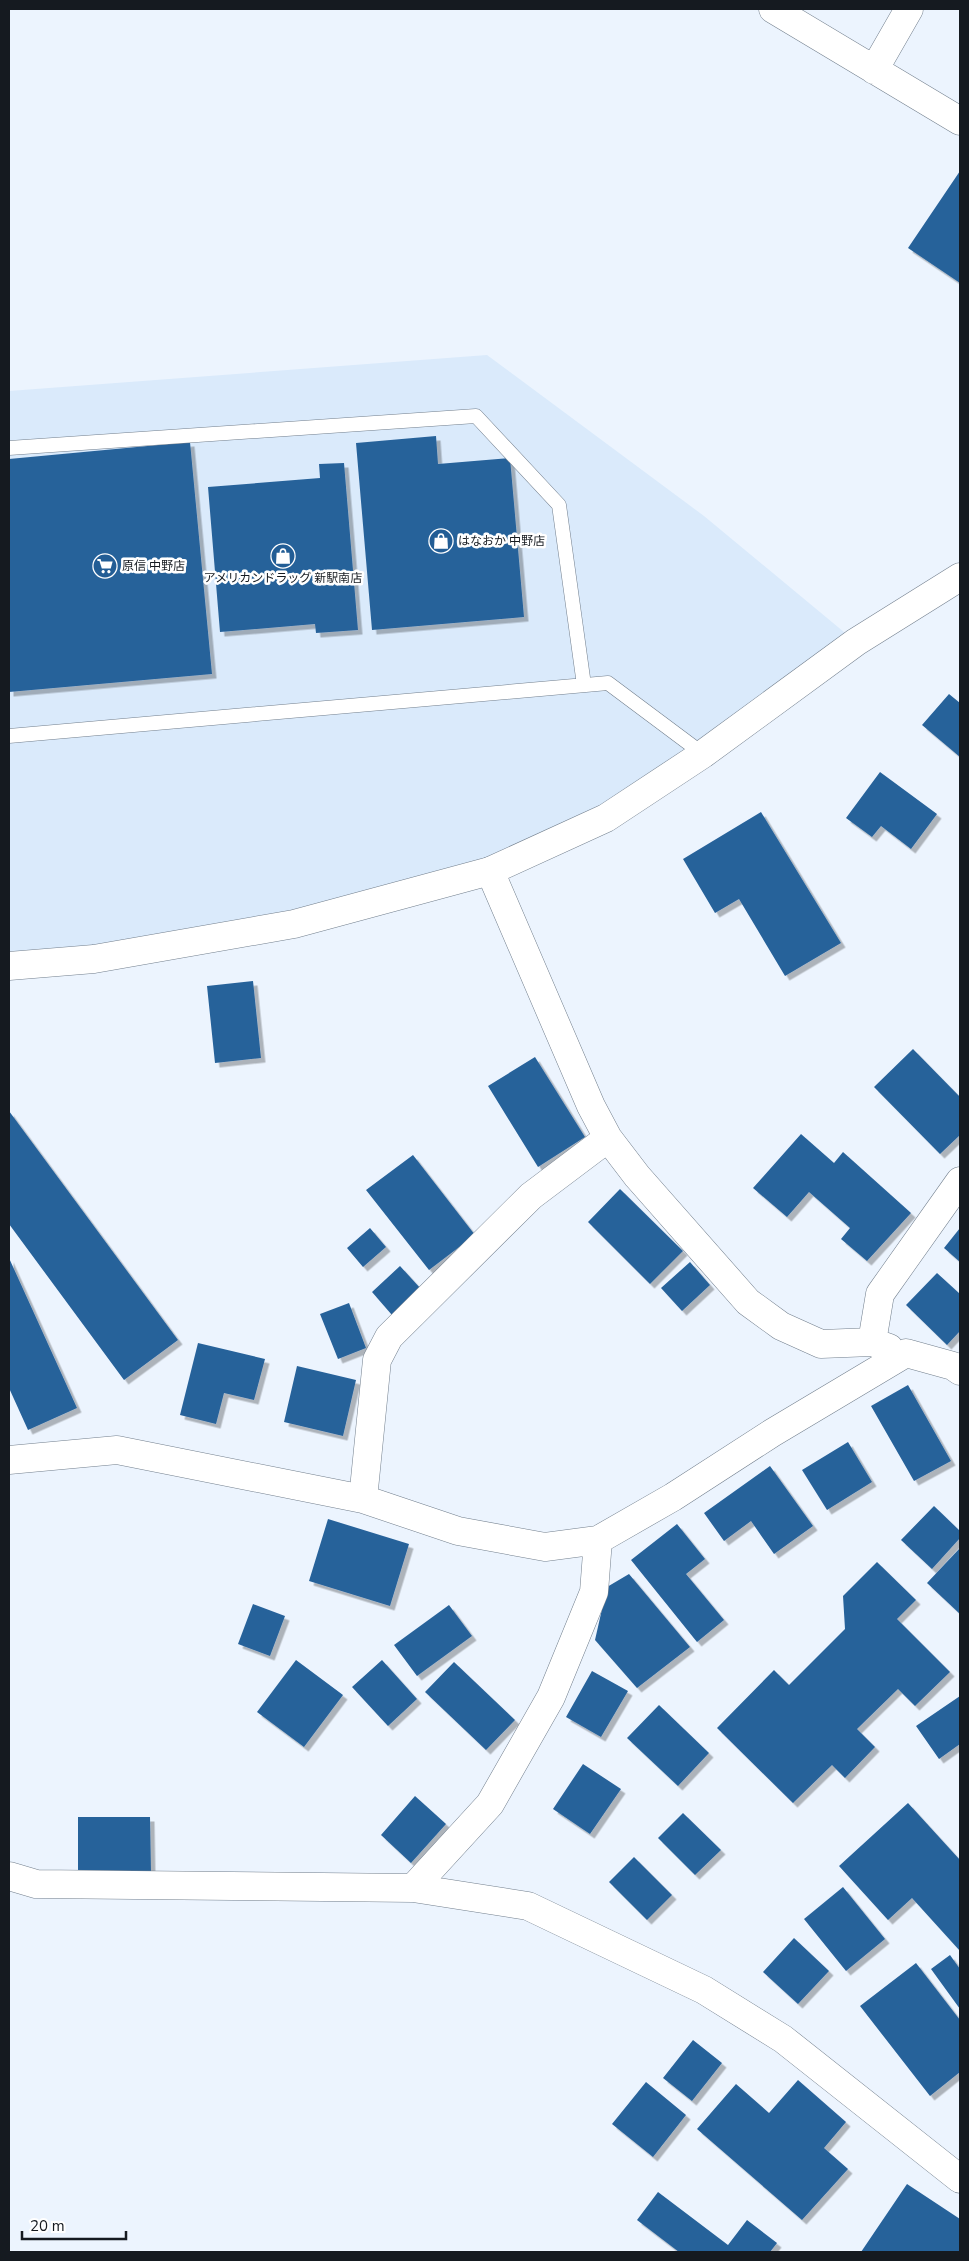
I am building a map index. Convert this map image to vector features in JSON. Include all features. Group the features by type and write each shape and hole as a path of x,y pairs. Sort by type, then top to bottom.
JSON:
{"street":[{"path":"773,9 960,121"},
{"path":"874,70 909,9"},
{"path":"9,966 94,959 294,924 490,871 606,818 704,754 856,642 960,577"},
{"path":"490,871 591,1106 608,1138 637,1176 748,1302 781,1326 821,1344 872,1342 953,1366 960,1371"},
{"path":"363,1499 377,1360 389,1337 531,1196 608,1138"},
{"path":"872,1342 880,1294 960,1180"},
{"path":"9,1460 117,1450 363,1499 458,1531 545,1547 598,1540 673,1497 772,1433 906,1353"},
{"path":"413,1888 490,1804 551,1697 594,1592 598,1540"},
{"path":"9,1876 36,1884 413,1888 528,1906 704,1990 783,2039 960,2179"}],"lane":[{"path":"9,448 476,416 560,505 584,685"},
{"path":"9,736 608,683 704,754"}],"shaded area":[{"path":"487,355 704,516 856,642 606,818 294,924 9,966 9,391"}],"building":[{"path":"960,171 960,283 908,248"},
{"name":"はなおか 中野店","path":"436,436 438,464 510,458 524,617 372,630 356,443"},
{"name":"原信 中野店","path":"190,442 212,674 9,692 9,459"},
{"name":"アメリカンドラッグ 新駅南店","path":"344,463 358,630 316,633 315,624 220,632 208,487 320,478 319,464"},
{"path":"949,694 960,703 960,757 922,725"},
{"path":"880,772 937,814 911,849 881,826 872,837 846,818"},
{"path":"761,812 841,943 785,976 739,899 715,913 683,859"},
{"path":"253,981 261,1058 215,1063 207,986"},
{"path":"913,1049 960,1097 960,1135 940,1154 874,1087"},
{"path":"535,1057 585,1137 538,1167 488,1086"},
{"path":"9,1111 178,1340 124,1380 9,1224"},
{"path":"801,1134 834,1163 843,1152 911,1213 867,1261 841,1239 850,1228 809,1192 787,1217 753,1188"},
{"path":"413,1155 475,1235 429,1270 366,1190"},
{"path":"620,1189 683,1251 650,1284 588,1222"},
{"path":"370,1228 386,1247 363,1267 347,1248"},
{"path":"960,1228 960,1262 944,1248"},
{"path":"9,1258 77,1408 28,1430 9,1388"},
{"path":"690,1262 710,1285 682,1311 661,1288"},
{"path":"400,1266 421,1289 392,1315 372,1292"},
{"path":"937,1273 960,1294 960,1331 947,1345 906,1305"},
{"path":"349,1303 366,1348 338,1359 320,1314"},
{"path":"198,1343 265,1359 254,1400 224,1393 216,1424 180,1415"},
{"path":"297,1366 356,1380 343,1436 284,1422"},
{"path":"908,1385 951,1461 914,1481 871,1406"},
{"path":"848,1442 872,1482 827,1510 802,1470"},
{"path":"770,1466 813,1526 774,1554 751,1521 724,1541 704,1513"},
{"path":"934,1506 960,1531 960,1538 932,1569 901,1540"},
{"path":"328,1519 409,1544 390,1606 309,1581"},
{"path":"677,1524 705,1559 686,1574 724,1620 697,1642 631,1560"},
{"path":"960,1548 960,1614 927,1583"},
{"path":"877,1562 916,1600 897,1619 950,1672 915,1706 898,1689 857,1729 875,1747 845,1778 832,1765 793,1803 717,1728 774,1670 789,1685 845,1629 843,1596"},
{"path":"629,1574 690,1647 637,1688 595,1640 607,1587"},
{"path":"253,1604 285,1616 270,1656 238,1644"},
{"path":"449,1605 472,1636 417,1676 394,1645"},
{"path":"296,1660 343,1695 304,1747 257,1712"},
{"path":"382,1660 417,1699 388,1726 352,1687"},
{"path":"454,1662 515,1720 486,1750 425,1692"},
{"path":"592,1671 628,1691 601,1737 566,1717"},
{"path":"960,1696 960,1744 939,1759 916,1726"},
{"path":"659,1705 709,1753 678,1786 627,1738"},
{"path":"583,1764 621,1789 590,1834 553,1809"},
{"path":"415,1796 446,1824 411,1863 381,1835"},
{"path":"908,1803 960,1860 960,1951 912,1898 888,1920 839,1866"},
{"path":"683,1813 721,1850 695,1875 658,1838"},
{"path":"78,1817 150,1817 151,1872 78,1872"},
{"path":"634,1857 672,1895 647,1920 609,1882"},
{"path":"843,1887 885,1939 846,1971 804,1919"},
{"path":"794,1938 829,1971 798,2004 763,1972"},
{"path":"950,1955 960,1969 960,2009 931,1969"},
{"path":"916,1963 960,2020 960,2072 930,2096 860,2006"},
{"path":"693,2040 722,2063 692,2101 663,2078"},
{"path":"798,2080 846,2122 824,2148 848,2169 802,2220 697,2129 736,2084 769,2113"},
{"path":"646,2082 686,2115 653,2157 612,2124"},
{"path":"907,2184 960,2219 960,2252 861,2252"},
{"path":"658,2192 728,2245 747,2220 777,2243 770,2252 679,2252 637,2220"}],"place":[{"name":"はなおか 中野店","path":"441,541"},
{"name":"アメリカンドラッグ 新駅南店","path":"283,556"},
{"name":"原信 中野店","path":"105,566"}]}
